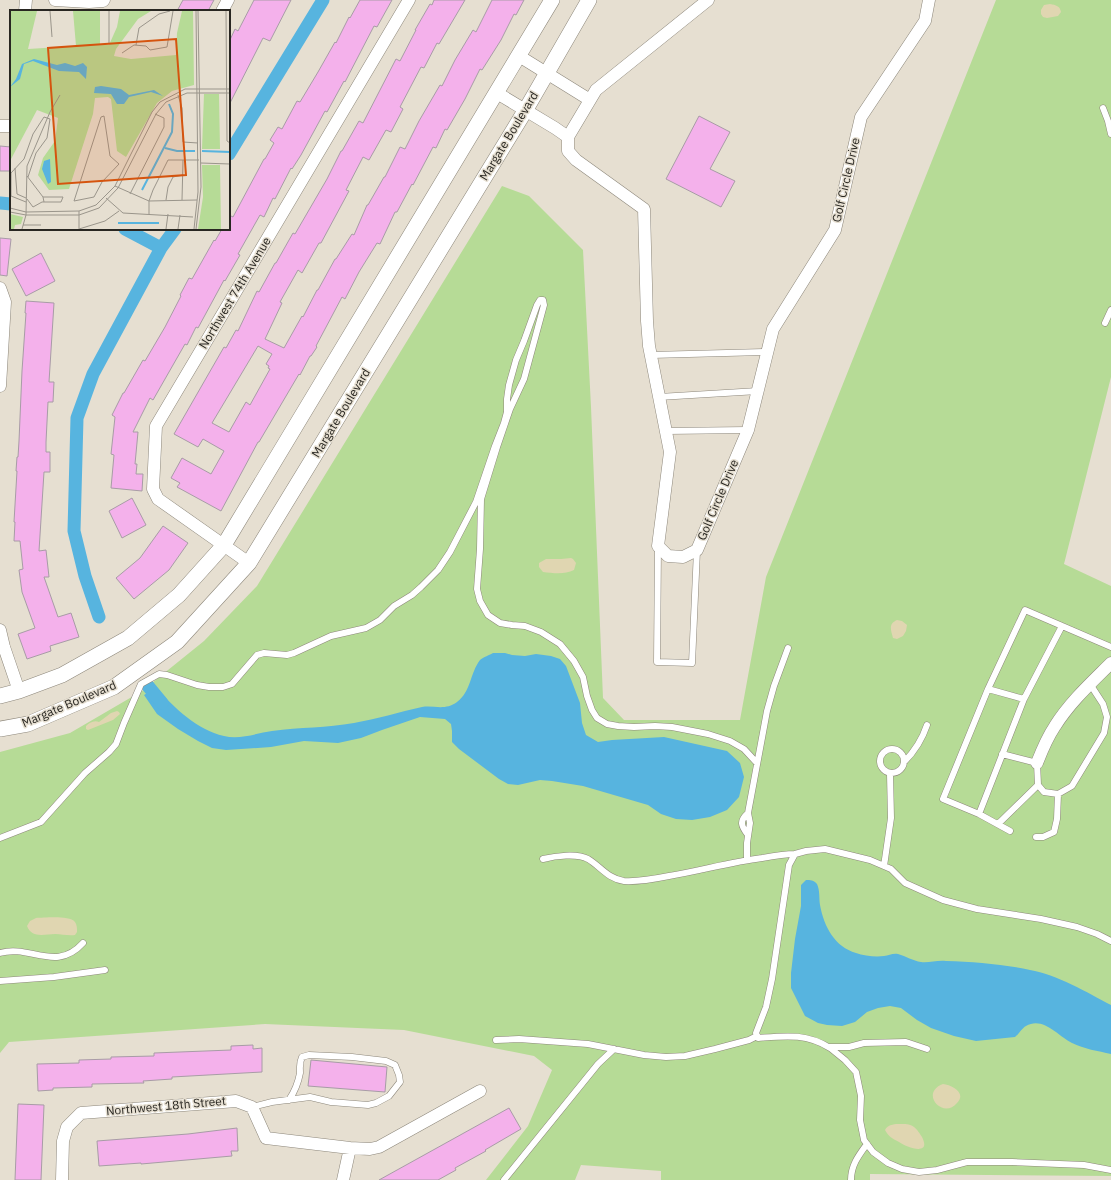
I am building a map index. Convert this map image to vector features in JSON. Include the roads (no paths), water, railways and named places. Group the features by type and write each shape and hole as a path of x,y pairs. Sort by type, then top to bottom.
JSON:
{"street":[{"path":"25,10 26,0"},
{"path":"55,0 89,2 104,1"},
{"path":"223,10 228,0"},
{"name":"Northwest 74th Avenue","path":"249,563 158,499 153,488 156,426 409,0"},
{"path":"0,696 18,691 62,674 128,638 178,595 224,545 552,0"},
{"name":"Margate Boulevard","path":"0,729 28,724 114,687 177,642 249,563 547,74 589,0"},
{"path":"658,546 670,452 651,355 647,321 644,209 576,160 568,151 568,137 596,90 708,0"},
{"name":"Golf Circle Drive","path":"658,546 668,556 683,557 697,550 748,430 773,329 835,230 861,118 924,21 929,0"},
{"path":"519,56 590,100"},
{"path":"497,93 568,137"},
{"path":"0,288 5,302 0,386"},
{"path":"0,630 18,691"},
{"path":"1037,763 1054,726 1076,697 1111,663"},
{"path":"252,1108 266,1138 370,1149 379,1148 480,1091"},
{"name":"Northwest 18th Street","path":"62,1180 63,1141 67,1126 80,1113 236,1101 252,1108"},
{"path":"343,1180 350,1148"}],"lane":[{"path":"1103,108 1111,134"},
{"path":"0,838 41,822 80,778 109,752 116,744 141,684 160,674 167,675 197,686 223,687 232,684 257,655 264,653 287,655 331,636 366,628 380,620 394,606 412,595 421,587 438,570 450,552 476,502 504,423 507,412 509,385 516,360 540,300 544,300 544,305 524,378 510,409 481,499 480,549 477,589 480,601 488,615 500,623 524,626 541,632 560,644 574,661 583,677 592,710 597,718 607,724 634,727 672,727 708,734 730,741 744,750 757,763"},
{"path":"1104,323 1111,310"},
{"path":"651,355 767,352"},
{"path":"659,397 758,391"},
{"path":"666,431 748,430"},
{"path":"658,546 657,662 692,663 697,550"},
{"path":"1010,831 979,814 943,799 988,689 1025,610 1111,647"},
{"path":"979,814 1024,699 1062,626"},
{"path":"747,860 748,835 743,828 742,822 748,813 767,711 774,686 788,648"},
{"path":"1002,754 1037,763 1038,785 1044,792 1058,794 1072,786 1104,733 1106,717 1103,704 1090,684"},
{"path":"988,689 1024,699"},
{"path":"904,762 922,740 927,725"},
{"path":"889,749 898,750 904,756 904,765 898,772 890,774 882,770 879,762 882,753 889,749"},
{"path":"884,866 890,818 890,774"},
{"path":"998,824 1038,785"},
{"path":"1036,837 1043,837 1054,832 1057,819 1058,794"},
{"path":"543,858 559,855 587,859 610,876 623,881 646,880 747,860 795,854 806,851 825,850 870,860 891,869 904,882 943,900 977,909 1041,919 1077,927 1111,941"},
{"path":"787,854 791,862"},
{"path":"757,1036 756,1033 766,1007 772,979 789,865 795,854"},
{"path":"0,954 14,951 53,957 71,953 83,943"},
{"path":"0,981 54,977 105,970"},
{"path":"496,1040 519,1039 588,1044 644,1055 685,1056 749,1040 757,1036 758,1038 798,1036 822,1043 845,1060 856,1072 861,1096 860,1120 864,1140 873,1152 888,1163 902,1170 919,1172 937,1170 968,1162 1084,1165 1111,1170"},
{"path":"830,1048 829,1047 849,1047 864,1042 906,1042 927,1049"},
{"path":"504,1180 598,1064 614,1049"},
{"path":"252,1108 272,1102 289,1100 310,1097 332,1102 368,1106 389,1096 400,1082 399,1075 395,1065 386,1062 352,1057 309,1055 302,1057 296,1090 289,1100"},
{"path":"851,1180 853,1166 857,1157 869,1146"}],"water":[{"path":"493,653 525,656 536,654 560,659 566,666 580,703 582,723 586,735 598,742 664,737 727,751 740,763 744,777 739,797 727,810 710,817 692,820 676,819 661,814 648,805 583,786 540,780 518,785 508,784 459,749 452,742 451,724 445,719 420,717 361,738 338,743 304,741 271,747 226,750 212,748 178,729 157,714 144,695 156,688 187,717 205,729 230,737 242,737 282,730 344,725 422,707 444,707 453,705 462,698 468,688 480,660"},
{"path":"806,880 813,881 817,884 824,921 836,941 849,950 870,956 898,954 921,962 943,961 978,963 1009,966 1040,972 1061,980 1111,1005 1111,1054 1091,1050 1072,1043 1050,1028 1038,1023 1026,1026 1015,1037 976,1041 954,1036 931,1028 901,1008 890,1006 867,1012 855,1022 842,1026 818,1023 805,1016 791,988 791,973 801,906 801,885"}],"waterway":[{"path":"230,152 323,0"},
{"path":"0,203 10,204"},
{"path":"127,230 161,248"},
{"path":"99,617 85,576 74,531 77,418 93,374 161,248 174,230"},
{"path":"148,686 162,703"}]}
